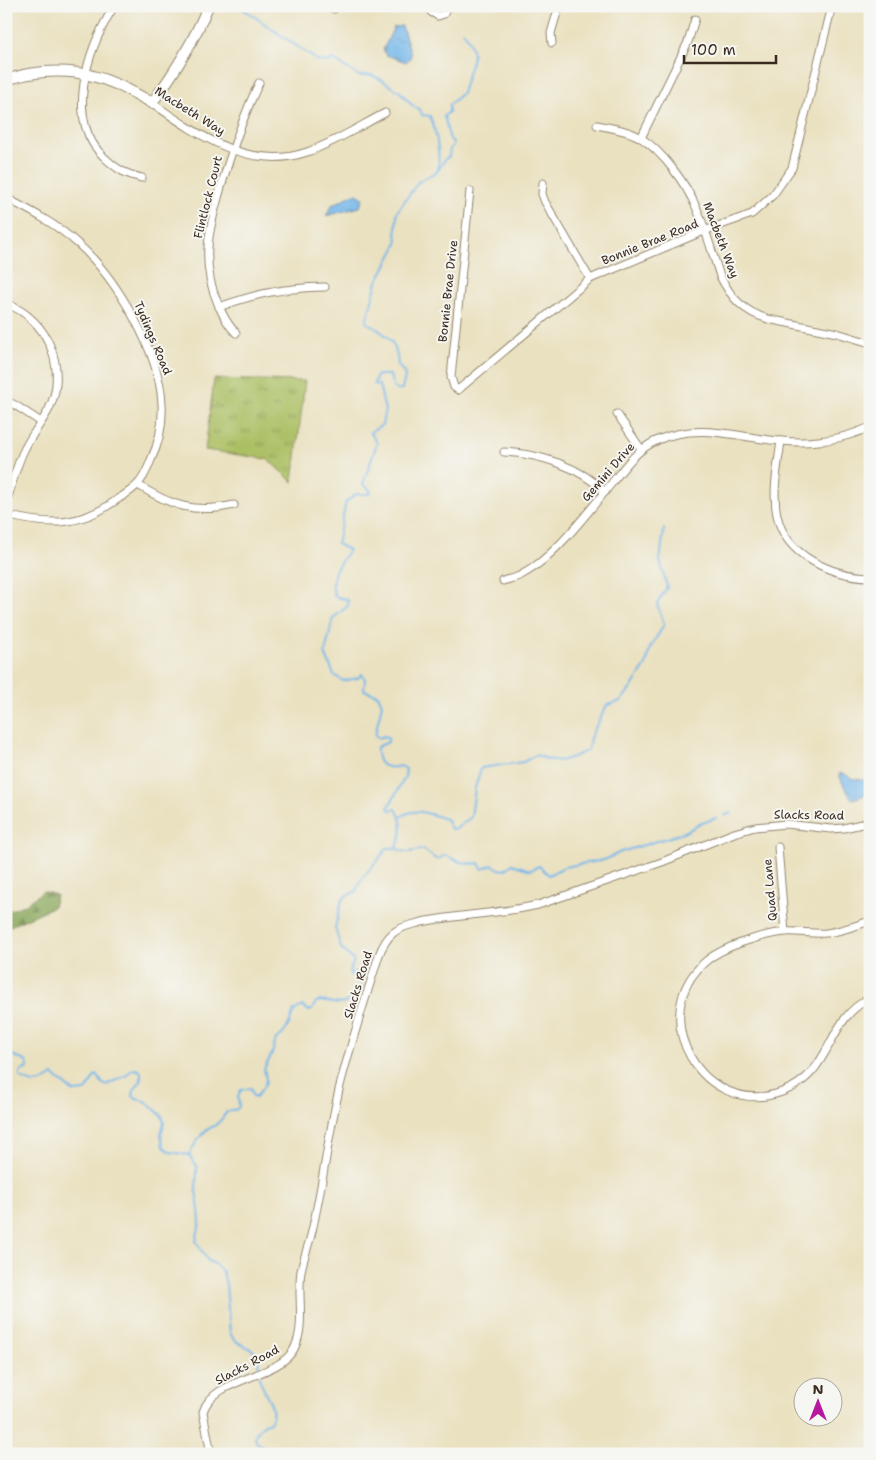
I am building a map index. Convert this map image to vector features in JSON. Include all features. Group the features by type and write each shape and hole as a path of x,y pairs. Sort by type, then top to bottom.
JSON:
{"street":[{"path":"152,103 182,59 208,6"},
{"path":"430,6 431,12 438,16 444,14 447,6"},
{"path":"552,43 551,32 559,6"},
{"name":"Bonnie Brae Road","path":"458,390 590,279 756,211 773,195 792,168 832,6"},
{"path":"113,8 98,35 87,74 82,114 86,129 101,155 123,173 142,178"},
{"path":"641,138 688,42 695,19"},
{"name":"Macbeth Way","path":"6,80 27,74 51,71 87,74 106,79 128,88 213,142 232,150 272,157 288,156 320,148 385,113"},
{"name":"Flintlock Court","path":"236,333 224,318 212,290 207,249 213,213 232,150 245,112 259,83"},
{"name":"Macbeth Way","path":"598,124 641,138 661,156 685,186 696,207 725,286 734,300 758,316 837,333 870,343"},
{"path":"543,183 542,194 544,202 590,279"},
{"name":"Bonnie Brae Drive","path":"458,390 454,387 451,377 470,192"},
{"name":"Tydings Road","path":"6,198 55,225 78,243 96,262 122,296 140,331 160,383 162,405 160,437 156,450 138,485 102,510 89,517 72,521 42,522 6,515"},
{"path":"219,306 268,292 325,287"},
{"path":"6,304 28,316 49,342 53,353 56,377 49,408 24,449 6,503"},
{"path":"6,401 41,422"},
{"path":"617,414 642,448"},
{"name":"Gemini Drive","path":"503,581 520,576 530,570 553,550 583,519 642,448 659,440 682,432 710,431 781,441 811,442 841,438 870,427"},
{"path":"781,441 776,497 779,522 786,534 806,557 822,567 839,573 870,577"},
{"path":"504,452 520,453 560,464 598,484 605,492"},
{"path":"138,485 167,502 180,506 209,509 234,505"},
{"name":"Slacks Road","path":"211,1454 204,1420 204,1405 223,1389 262,1371 289,1356 294,1350 298,1337 302,1269 312,1230 339,1090 379,955 385,942 394,932 405,926 437,919 521,909 538,905 755,827 786,824 831,829 870,822"},
{"name":"Quad Lane","path":"778,846 785,932"},
{"path":"870,921 832,932 785,932 754,939 720,953 707,961 688,982 682,998 680,1015 682,1040 696,1066 712,1082 726,1091 742,1095 771,1095 793,1087 810,1074 817,1067 842,1021 854,1009 870,998"}],"green space":[{"path":"214,379 305,381 293,482 267,459 205,450"},
{"path":"43,891 56,895 53,907 6,928 6,912 26,904"}],"water":[{"path":"402,26 411,54 406,62 386,55 383,50 394,27"},
{"path":"356,193 363,198 360,207 326,216 332,205"},
{"path":"843,773 851,778 868,781 870,792 852,799 844,787 839,774"}],"waterway":[{"path":"189,1155 205,1131 217,1124 229,1110 235,1110 239,1107 238,1096 241,1090 251,1088 253,1096 256,1097 265,1084 264,1069 272,1054 276,1039 285,1031 294,1011 302,1006 309,1011 312,1010 316,1002 319,1001 338,1004 345,1003 360,990 361,983 358,974 355,972 351,975 349,972 354,961 341,948 335,928 342,900 347,895 356,892 365,875 387,848 396,848 400,838 402,829 399,814 396,809 390,810 388,808 405,777 406,769 401,766 386,767 378,759 377,747 388,742 388,738 384,736 379,738 375,735 382,704 378,695 364,690 365,679 362,674 358,678 343,681 334,675 325,653 333,618 348,606 348,600 334,596 333,588 335,571 349,550 337,544 346,502 356,494 370,494 371,491 363,484 377,443 370,432 382,425 385,410 379,385 374,384 377,375 390,375 393,387 397,390 402,389 405,378 398,365 393,344 385,334 366,322 377,282 397,244 397,212 418,182 438,171 439,164 437,143 430,116 422,115 420,110 412,105 399,91 371,75 359,76 332,59 329,62 318,61 239,6"},
{"path":"439,169 445,159 449,157 450,148 453,146 444,116 449,112 449,105 462,93 472,61 473,53 469,40 463,31"},
{"path":"401,817 412,812 423,812 446,819 451,829 456,829 471,817 475,788 481,768 523,762 536,755 557,761 574,757 588,750 590,738 607,705 621,701 631,688 646,665 650,648 664,625 657,604 667,587 660,561 664,529"},
{"path":"724,816 731,813"},
{"path":"396,848 409,852 423,849 437,860 445,855 457,861 479,863 482,869 493,865 505,870 512,864 530,870 539,866 549,875 564,867 604,860 621,852 683,833 716,818"},
{"path":"6,1058 12,1055 27,1062 28,1068 20,1073 20,1077 25,1080 37,1083 53,1075 74,1092 86,1091 97,1075 103,1084 106,1085 127,1075 131,1070 136,1069 141,1072 141,1081 134,1090 133,1096 149,1104 162,1116 164,1123 161,1134 163,1146 170,1152 189,1155 197,1166 196,1191 200,1223 196,1241 208,1261 215,1264 223,1272 230,1333 237,1342 253,1350 256,1354 258,1371"},
{"path":"259,1376 271,1405 272,1416 270,1422 257,1432 255,1438 262,1446 278,1454"}]}
